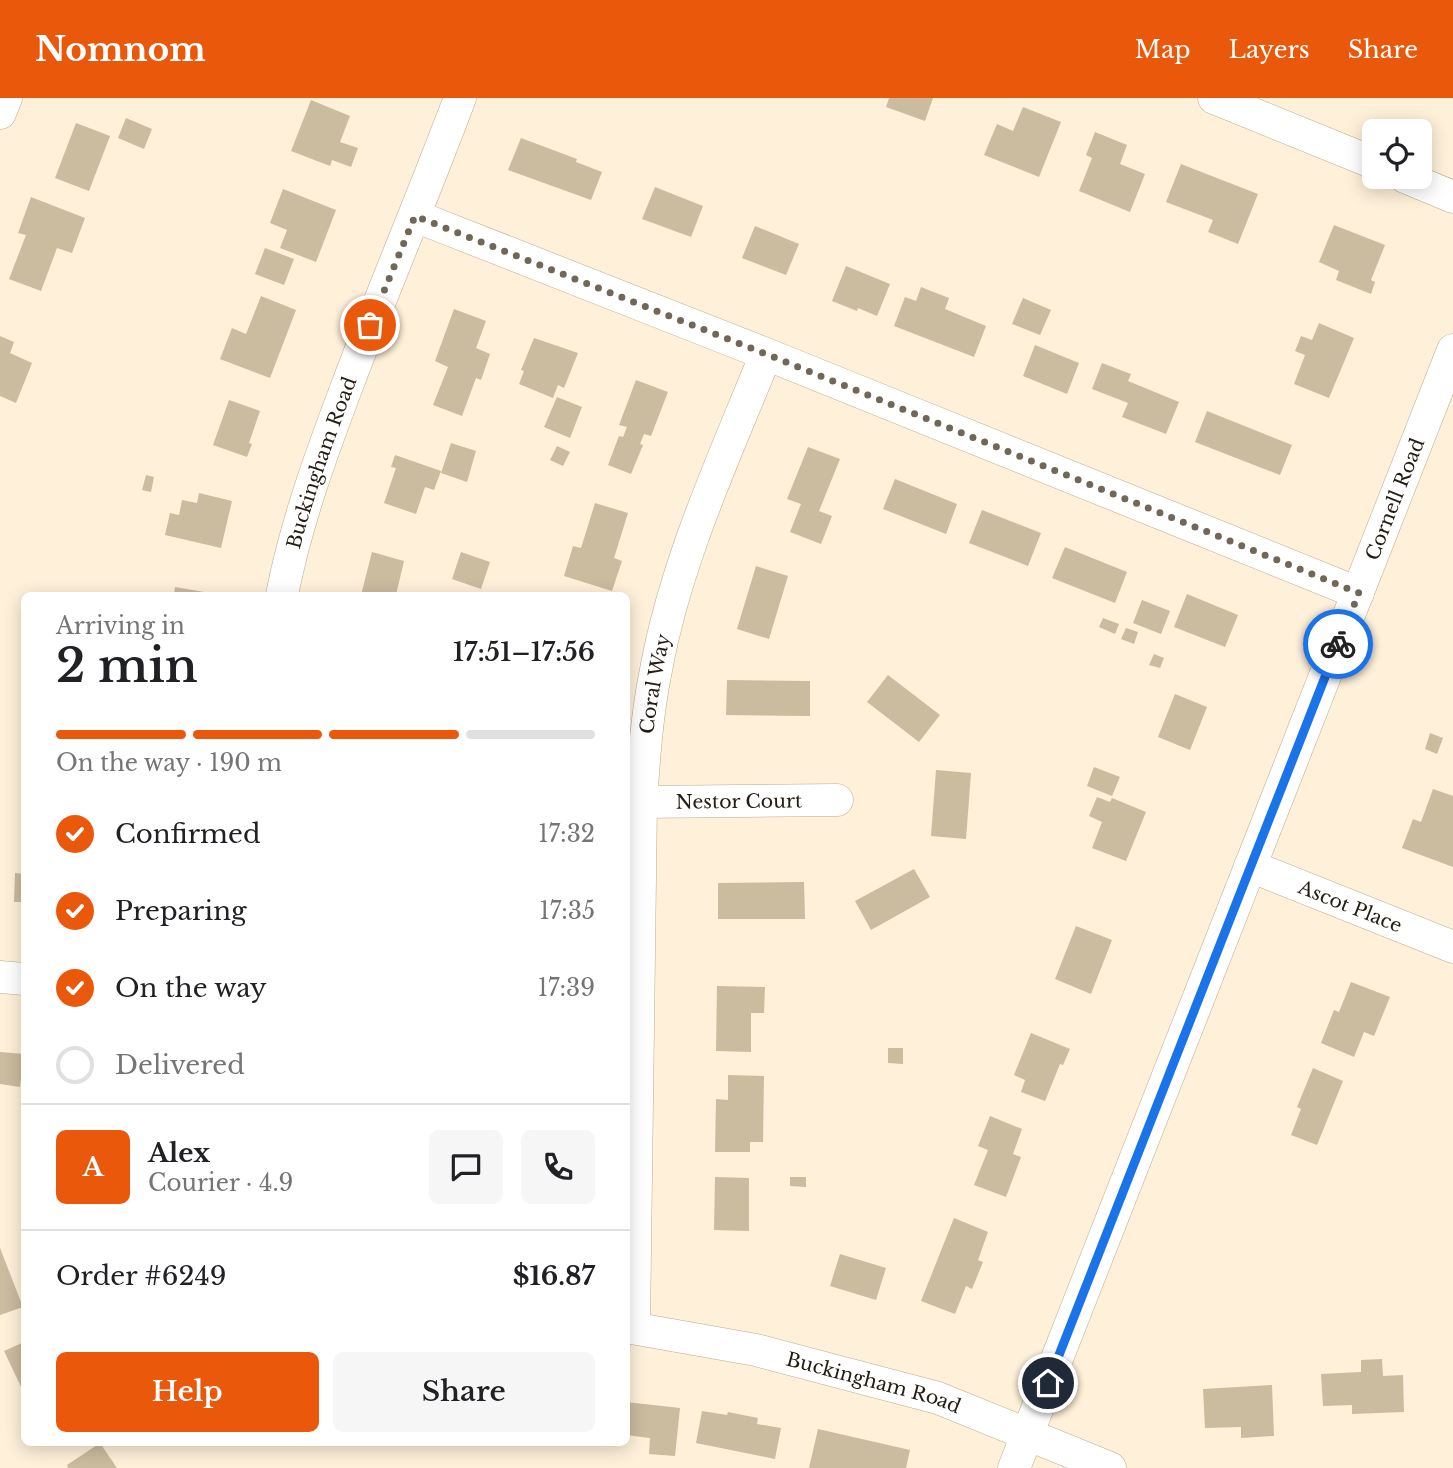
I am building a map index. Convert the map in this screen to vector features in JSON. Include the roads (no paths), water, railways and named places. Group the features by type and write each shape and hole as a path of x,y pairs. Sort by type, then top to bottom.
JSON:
{"street":[{"path":"0,113 6,98"},
{"name":"Buckingham Road","path":"283,592 313,477 460,98"},
{"path":"1214,98 1362,158"},
{"path":"1432,188 1453,197"},
{"path":"415,216 1359,593"},
{"name":"Cornell Road","path":"1014,1468 1453,350"},
{"name":"Coral Way","path":"630,1327 641,802 646,736 656,669 675,591 766,354"},
{"name":"Nestor Court","path":"641,802 837,800"},
{"name":"Ascot Place","path":"1250,866 1453,947"},
{"path":"0,977 21,979"},
{"name":"Buckingham Road","path":"630,1327 756,1350 938,1398 1111,1468"}]}
